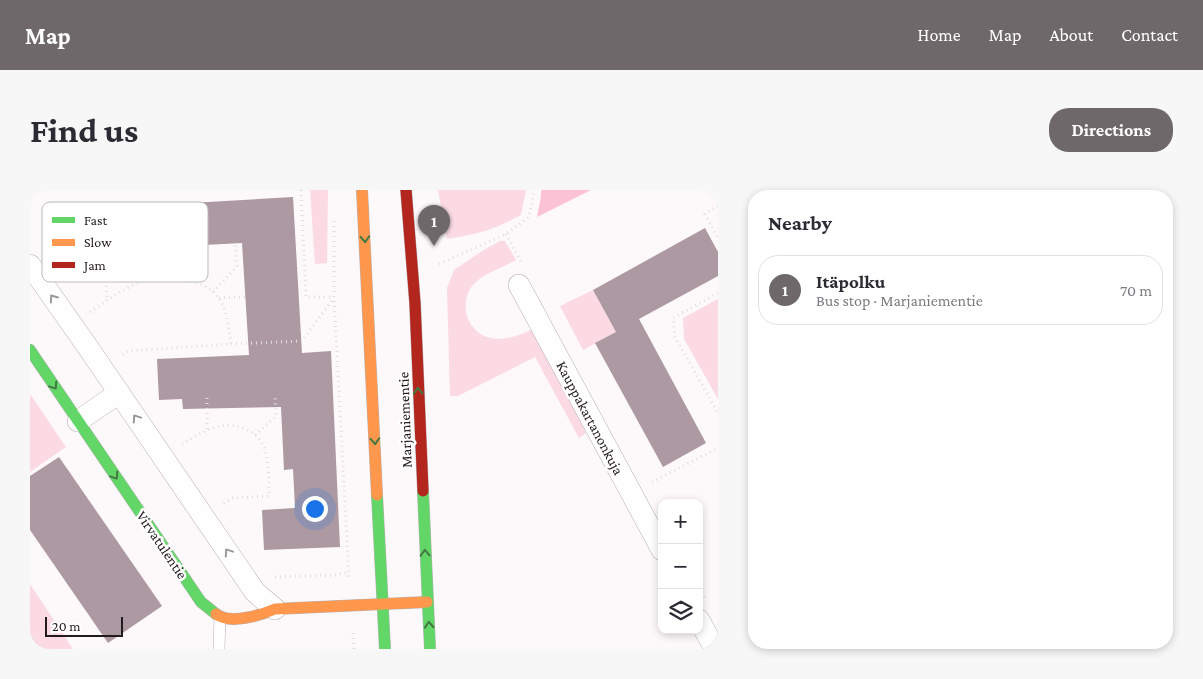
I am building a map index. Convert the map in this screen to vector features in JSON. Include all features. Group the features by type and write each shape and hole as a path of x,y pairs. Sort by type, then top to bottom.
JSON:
{"main road":[{"name":"Marjaniementie","path":"362,190 385,649"},
{"name":"Marjaniementie","path":"406,190 415,303 430,649"},
{"name":"Virvatulentie","path":"30,350 201,602 220,617"},
{"path":"220,617 254,617 275,609 427,602"}],"street":[{"path":"30,265 42,282"},
{"name":"Kauppakartanonkuja","path":"522,277 659,544"},
{"path":"42,282 256,592 275,609"},
{"path":"78,421 119,392"},
{"path":"703,627 715,649"}],"lane":[{"path":"219,649 220,617"}],"path":[{"path":"301,190 306,297 334,297"},
{"path":"435,266 506,234 529,216 534,190"},
{"path":"718,206 705,214 718,238"},
{"path":"334,219 334,297 349,572"},
{"path":"506,234 522,277"},
{"path":"214,292 237,266 235,244"},
{"path":"106,282 107,300"},
{"path":"72,324 107,300 139,282"},
{"path":"197,282 206,286 219,298 228,317 231,344"},
{"path":"718,293 673,318 676,337 718,413"},
{"path":"219,298 245,297"},
{"path":"102,368 128,351 302,341 334,297"},
{"path":"255,435 276,416 274,395"},
{"path":"207,398 207,431"},
{"path":"163,457 196,435 217,426 231,426 251,431 260,439 268,465 269,496 232,498 204,516"},
{"path":"644,486 718,448"},
{"path":"30,634 40,649"},
{"path":"353,634 354,649"}],"shaded area":[{"path":"310,190 328,190 327,263 315,264"},
{"path":"438,190 526,190 521,215 486,231 447,239"},
{"path":"541,190 591,190 537,217"},
{"path":"500,241 505,241 516,260 484,276 474,284 466,300 468,319 474,328 489,338 498,339 517,336 535,328 586,433 579,438 535,357 458,396 450,396 447,288 454,270"},
{"path":"593,290 616,332 583,350 560,306"},
{"path":"718,299 718,399 684,339 683,318"},
{"path":"30,394 66,447 30,472"},
{"path":"30,584 73,649 30,649"}],"building":[{"path":"293,197 302,353 331,351 340,547 264,550 262,510 295,508 293,469 284,470 281,407 183,409 182,399 159,400 157,359 249,355 242,243 208,245 207,202"},
{"path":"705,228 718,252 718,276 639,319 706,443 663,467 595,343 616,332 593,290"},
{"path":"59,457 162,606 108,643 30,530 30,476"}],"traffic: fast":[{"path":"30,350 201,602 216,614"},
{"path":"423,491 430,649"},
{"path":"377,495 385,649"}],"traffic: slow":[{"path":"362,190 377,495"},
{"path":"216,614 229,619 237,619 262,614 275,609 427,602"}],"traffic: jam":[{"path":"406,190 415,303 423,491"}],"place":[{"name":"Itäpolku","path":"434,246"}]}
